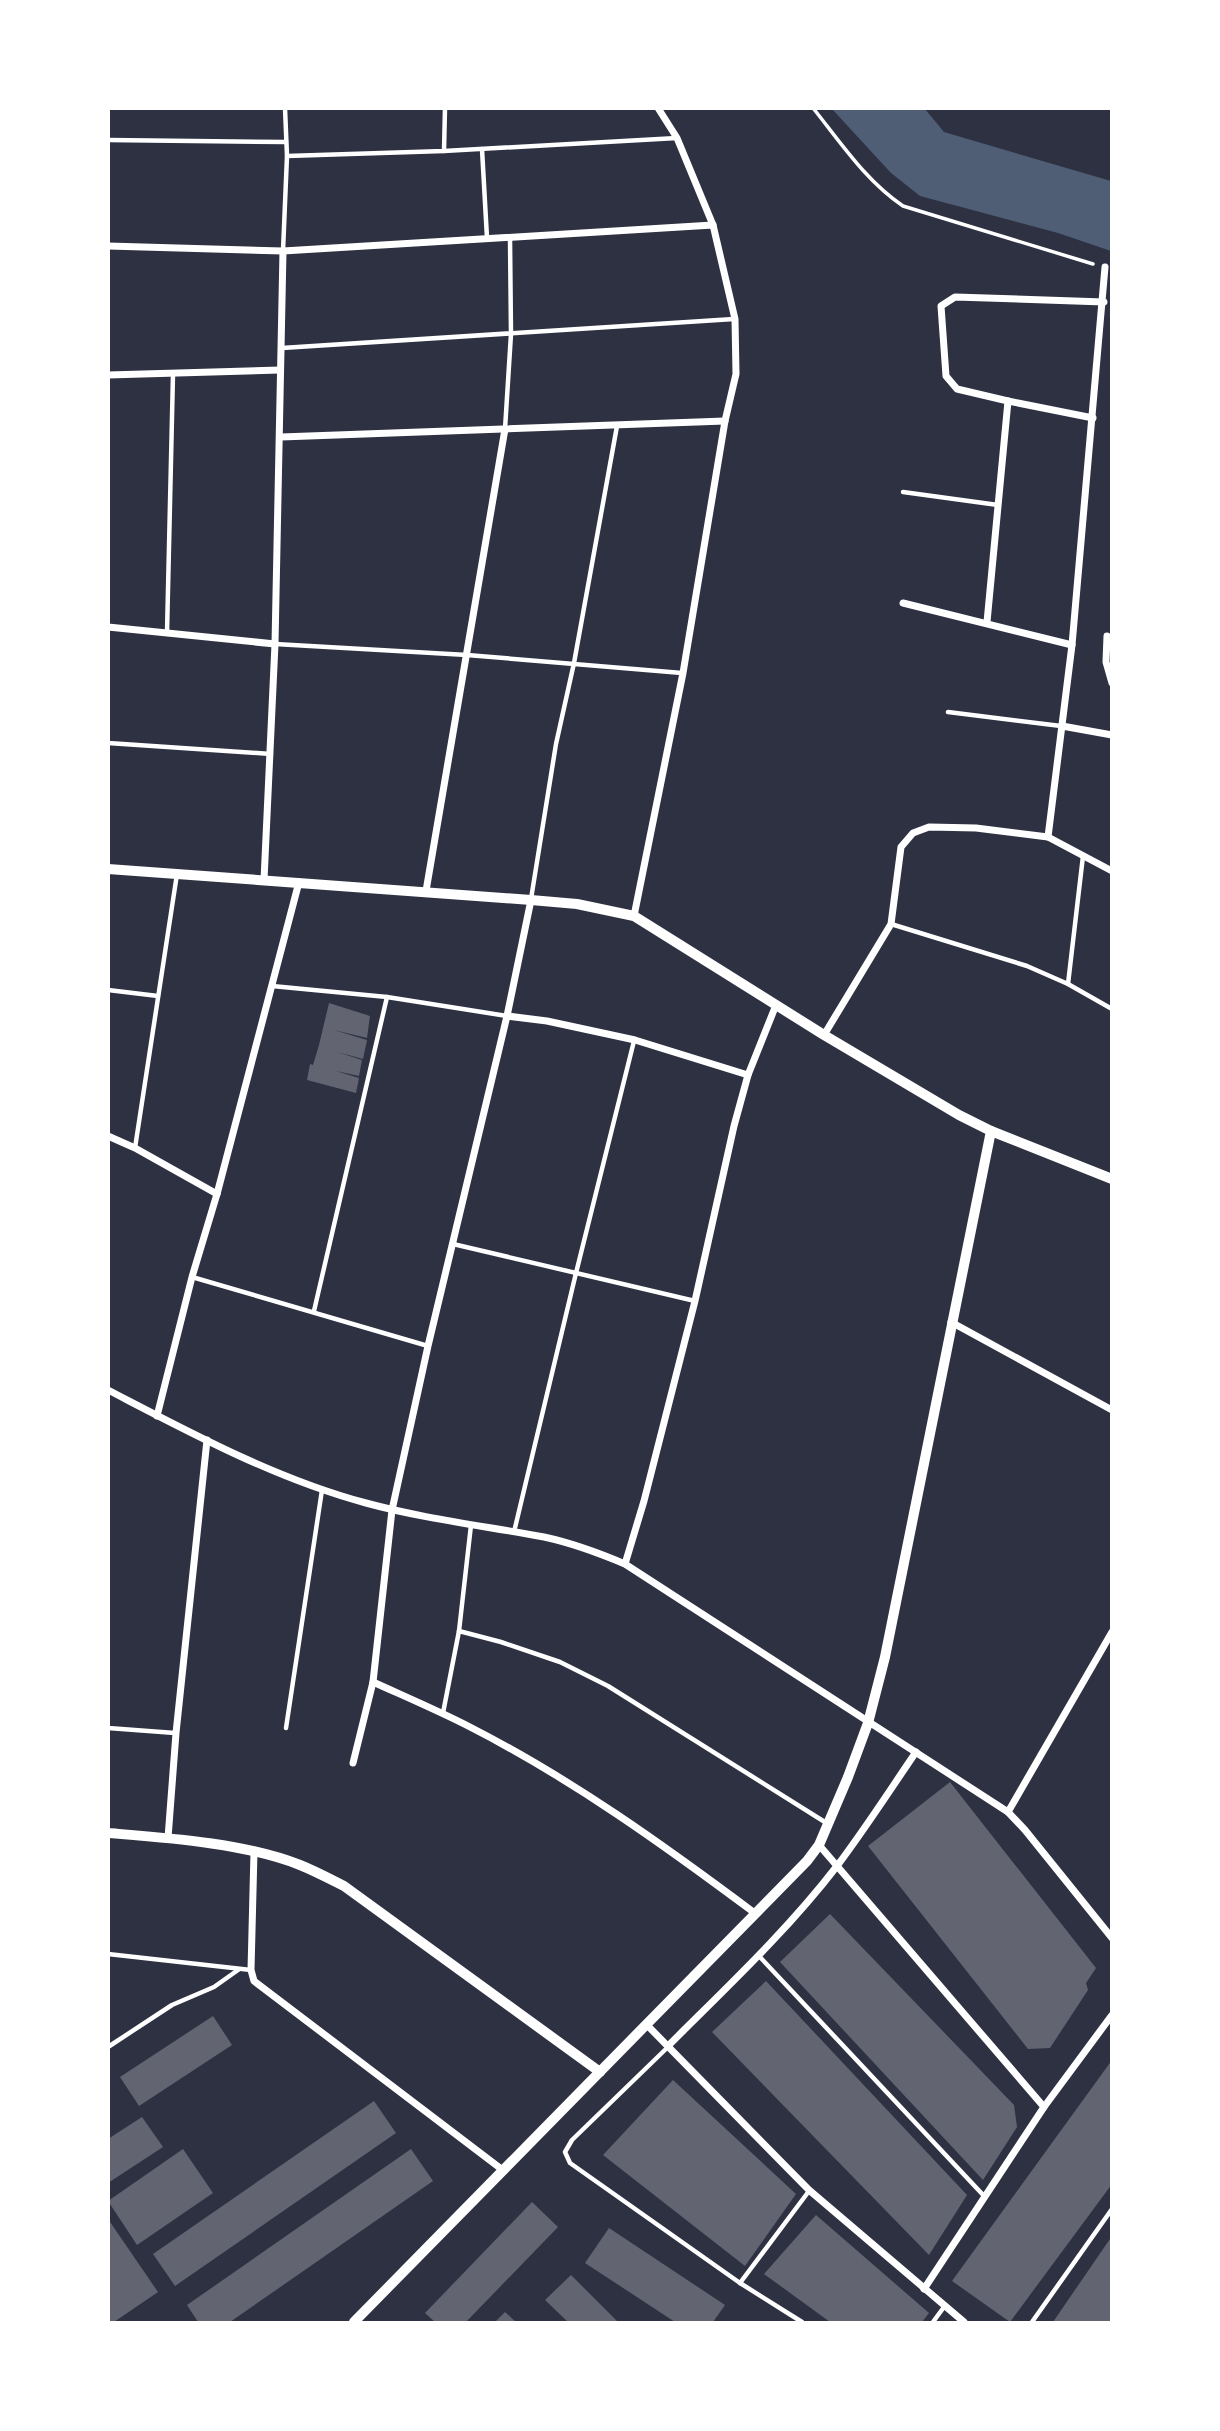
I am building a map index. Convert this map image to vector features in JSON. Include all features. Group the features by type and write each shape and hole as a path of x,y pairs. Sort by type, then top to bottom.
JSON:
{"street":[{"path":"634,916 683,673 725,421 736,374 735,319 713,225 677,138 658,108"},
{"path":"108,246 283,251 713,225"},
{"path":"264,880 275,644 283,251"},
{"path":"1048,837 1072,645 1105,267"},
{"path":"1093,418 957,389 946,376 941,306 955,297 1104,302"},
{"path":"108,375 280,370"},
{"path":"987,622 1007,401"},
{"path":"281,437 725,421"},
{"path":"426,891 505,429"},
{"path":"903,603 1072,645"},
{"path":"108,627 275,644"},
{"path":"1107,636 1106,663 1111,683"},
{"path":"1062,726 1111,736"},
{"path":"824,1035 891,924 901,846 914,833 929,827 976,828 1048,837 1111,871"},
{"path":"108,869 531,900 589,906 634,916 824,1035 990,1131 1111,1179"},
{"path":"157,1416 299,882"},
{"path":"353,1763 373,1682 392,1510 428,1346 507,1016 531,900"},
{"path":"625,1564 644,1501 695,1301 734,1126 748,1075 776,1006"},
{"path":"507,1016 547,1021 635,1040 748,1075"},
{"path":"354,2322 756,1914 819,1845 868,1723 885,1657 990,1131"},
{"path":"108,1136 135,1148 216,1194"},
{"path":"951,1322 1111,1410"},
{"path":"108,1390 207,1440 322,1489 392,1510 547,1538 590,1550 625,1564 1008,1812 1026,1830 1111,1938"},
{"path":"168,1838 176,1733 207,1440"},
{"path":"1008,1812 1111,1632"},
{"path":"373,1682 471,1727 584,1793 657,1841 756,1914"},
{"path":"669,2045 759,1956 838,1865 916,1752"},
{"path":"108,1833 168,1838 254,1852 300,1865 345,1886 600,2072"},
{"path":"819,1845 1044,2107"},
{"path":"254,1852 251,1970 258,1986 505,2171"},
{"path":"924,2289 1044,2107 1111,2015"},
{"path":"646,2024 809,2190 964,2322"}],"lane":[{"path":"283,251 287,156 285,108"},
{"path":"444,151 445,108"},
{"path":"287,156 444,151 677,138"},
{"path":"108,140 286,142"},
{"path":"482,149 487,238"},
{"path":"505,429 511,334 510,237"},
{"path":"282,348 735,319"},
{"path":"167,633 173,373"},
{"path":"531,900 556,744 574,663 617,425"},
{"path":"903,492 998,505"},
{"path":"275,644 467,655 683,673"},
{"path":"948,712 1062,726"},
{"path":"108,743 271,754"},
{"path":"1068,984 1083,856"},
{"path":"135,1148 178,874"},
{"path":"891,924 1027,966 1068,984 1111,1009"},
{"path":"272,986 387,998 507,1016"},
{"path":"108,990 158,996"},
{"path":"314,1311 387,998"},
{"path":"514,1532 635,1040"},
{"path":"453,1244 695,1301"},
{"path":"192,1277 428,1346"},
{"path":"286,1728 322,1489"},
{"path":"443,1714 459,1631 471,1524"},
{"path":"459,1631 559,1662 608,1686 829,1824"},
{"path":"108,1728 176,1733"},
{"path":"108,1954 251,1970"},
{"path":"759,1956 985,2197"},
{"path":"108,2047 172,2005 214,1987 237,1970"},
{"path":"669,2045 572,2140 565,2152 570,2163 740,2283 803,2322"},
{"path":"740,2283 809,2190"},
{"path":"1032,2322 1111,2209"},
{"path":"933,2322 944,2307"}],"path":[{"path":"813,108 861,168 887,194 904,206 1105,267"}],"water":[{"path":"832,109 925,109 944,132 1111,181 1111,251 1058,233 920,196 891,173"}],"building":[{"path":"329,1003 370,1016 367,1038 334,1030 367,1040 363,1059 337,1052 362,1060 359,1076 336,1071 359,1078 356,1093 307,1080"},
{"path":"950,1782 1096,1968 1086,1983 1088,1990 1050,2048 1028,2049 868,1846"},
{"path":"830,1914 1014,2105 1017,2127 983,2180 780,1962"},
{"path":"766,1981 967,2195 929,2255 712,2032"},
{"path":"213,2016 232,2045 139,2106 120,2077"},
{"path":"1112,2060 1112,2184 1010,2322 952,2281"},
{"path":"673,2080 796,2194 745,2266 603,2155"},
{"path":"374,2101 396,2133 175,2286 153,2254"},
{"path":"142,2117 163,2147 108,2183 108,2139"},
{"path":"183,2149 213,2193 137,2245 108,2201"},
{"path":"411,2149 433,2181 230,2322 198,2322 187,2305"},
{"path":"532,2202 558,2227 466,2322 435,2322 425,2313"},
{"path":"816,2215 929,2313 922,2322 830,2322 764,2274"},
{"path":"108,2219 158,2292 114,2322 108,2322"},
{"path":"609,2228 725,2305 713,2322 675,2322 585,2263"},
{"path":"1112,2236 1112,2322 1053,2322"},
{"path":"571,2275 618,2322 568,2322 545,2300"},
{"path":"505,2312 516,2322 495,2322"}]}
